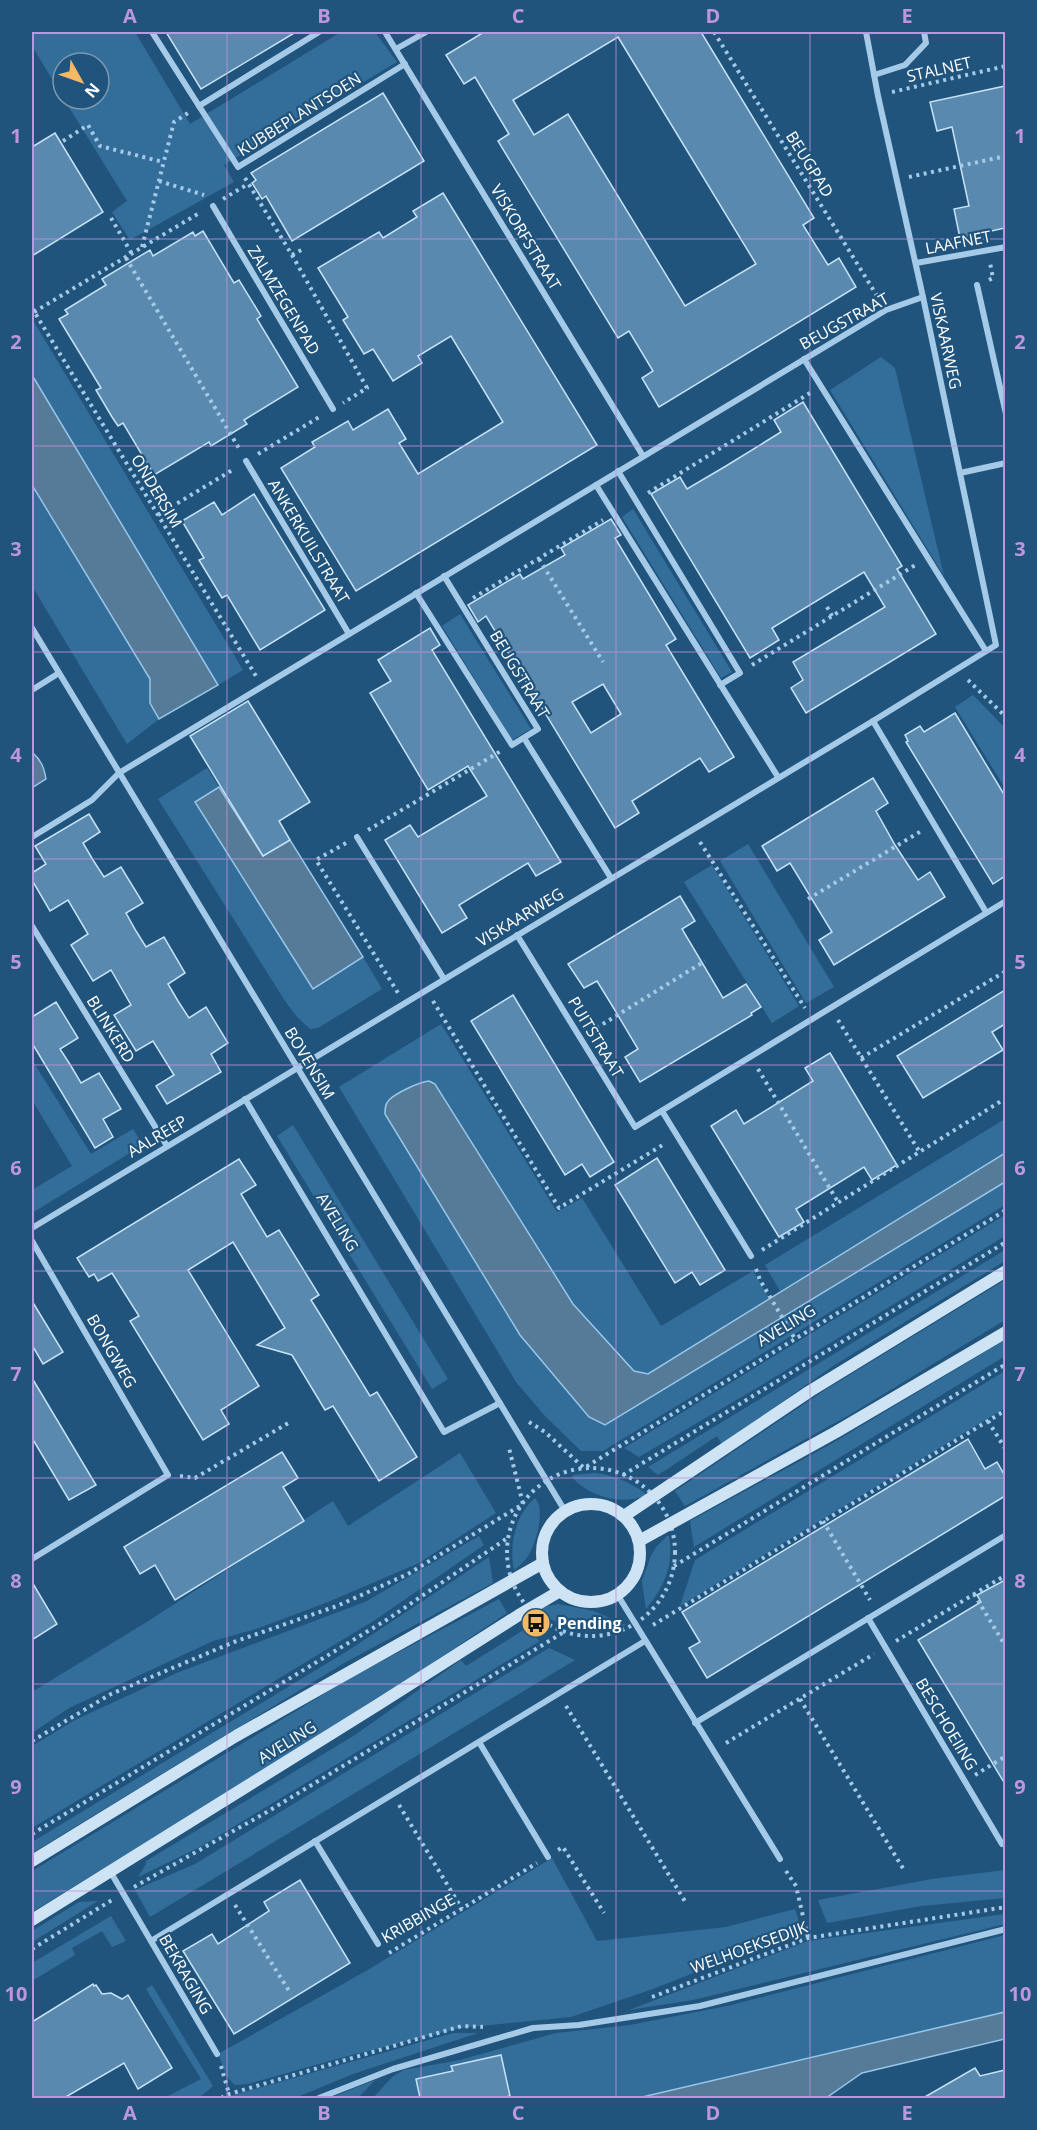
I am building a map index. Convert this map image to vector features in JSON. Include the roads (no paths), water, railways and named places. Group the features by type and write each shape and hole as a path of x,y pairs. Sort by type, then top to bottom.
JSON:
{"main road":[{"path":"624,1516 810,1391 1005,1271"},
{"path":"639,1541 836,1432 1005,1332"},
{"path":"589,1503 614,1509 624,1516 636,1532 640,1553 634,1576 627,1586 608,1599 588,1601 560,1591 549,1578 543,1563 542,1551 544,1539 556,1518 565,1511 589,1503"},
{"name":"AVELING","path":"32,1861 236,1737 543,1563"},
{"name":"AVELING","path":"32,1920 560,1591"}],"street":[{"name":"KUBBEPLANTSOEN","path":"152,32 238,167 405,64"},
{"path":"199,106 319,32"},
{"name":"VISKORFSTRAAT","path":"385,32 644,456"},
{"path":"396,50 426,32"},
{"name":"VISKAARWEG","path":"297,1068 996,645 866,32"},
{"path":"874,75 905,66 926,43 924,32"},
{"name":"ZALMZEGENPAD","path":"213,206 333,409"},
{"name":"LAAFNET","path":"916,263 1005,247"},
{"path":"977,285 1005,414"},
{"name":"BEUGSTRAAT","path":"119,773 886,310 923,297"},
{"path":"804,359 986,651"},
{"name":"ANKERKUILSTRAAT","path":"246,461 349,634"},
{"path":"960,473 1005,463"},
{"path":"618,471 740,673 720,685"},
{"path":"596,485 778,777"},
{"name":"BEUGSTRAAT","path":"416,593 512,745 524,738 538,729 444,576"},
{"name":"BOVENSIM","path":"32,628 565,1511"},
{"path":"32,690 59,674"},
{"path":"873,721 986,912"},
{"path":"524,738 611,878"},
{"path":"32,837 92,800 119,773"},
{"path":"357,837 444,979"},
{"name":"PUITSTRAAT","path":"517,934 635,1127 1005,901"},
{"name":"BLINKERD","path":"32,926 167,1146"},
{"name":"AALREEP","path":"32,1228 297,1068"},
{"name":"AVELING","path":"245,1099 444,1432 500,1403"},
{"path":"662,1111 751,1256"},
{"name":"BONGWEG","path":"32,1241 168,1475 32,1558"},
{"path":"696,1723 1005,1535"},
{"path":"617,1594 780,1859"},
{"name":"BESCHOEIING","path":"868,1618 1002,1844"},
{"path":"151,1941 645,1641"},
{"path":"479,1742 548,1857"},
{"name":"KRIBBINGE","path":"315,1841 378,1944"},
{"name":"BEKRAGING","path":"110,1871 217,2054"},
{"path":"319,2098 393,2069 533,2028 579,2025 700,2006 1005,1929"}],"place":[{"name":"Pending","path":"536,1623"}]}
